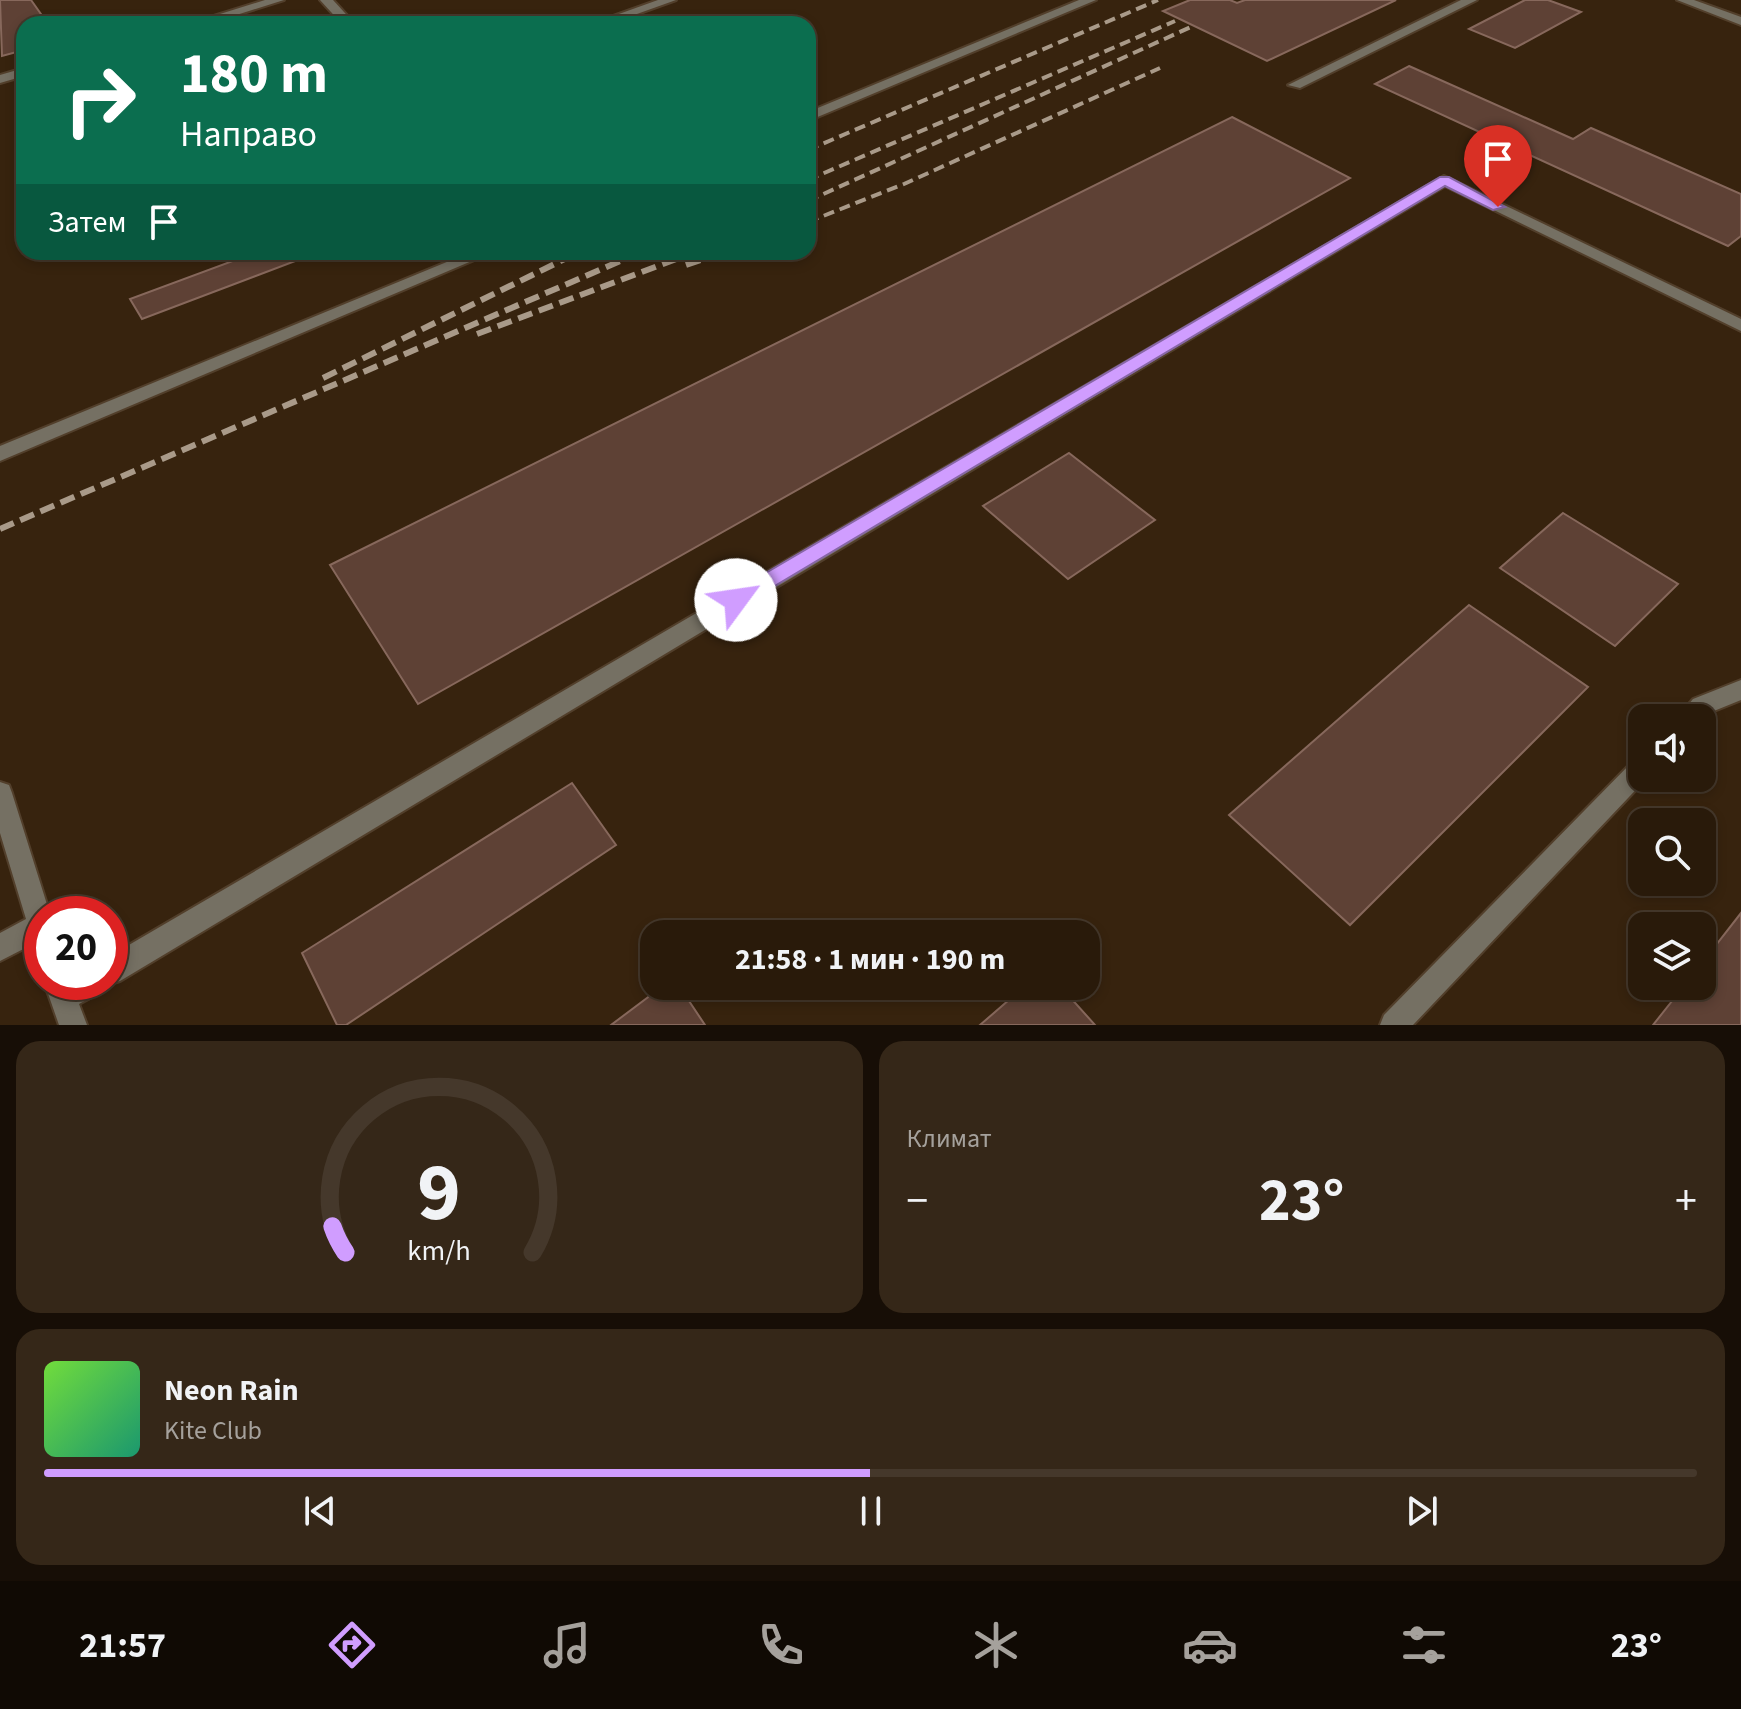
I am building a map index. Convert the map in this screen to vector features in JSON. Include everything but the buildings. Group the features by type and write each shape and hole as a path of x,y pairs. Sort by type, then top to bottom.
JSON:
{"lane":[{"path":"222,16 278,0"},
{"path":"326,0 341,16"},
{"path":"621,16 670,0"},
{"path":"816,114 1090,0"},
{"path":"1295,85 1471,0"},
{"path":"1683,0 1741,21"},
{"path":"128,960 1444,180 1741,326"},
{"path":"0,454 466,260"},
{"path":"1706,704 1741,690"},
{"path":"1394,1025 1628,782"},
{"path":"0,793 32,896"},
{"path":"0,948 24,936"},
{"path":"64,1000 73,1025"}],"railway":[{"path":"816,147 1158,0"},
{"path":"816,177 1175,21"},
{"path":"816,197 1193,26"},
{"path":"816,219 904,184 1160,68"},
{"path":"323,378 563,260"},
{"path":"0,529 622,260"},
{"path":"477,334 674,260"},
{"path":"686,265 701,260"}],"route":[{"path":"736,600 1444,180 1498,207"}]}
